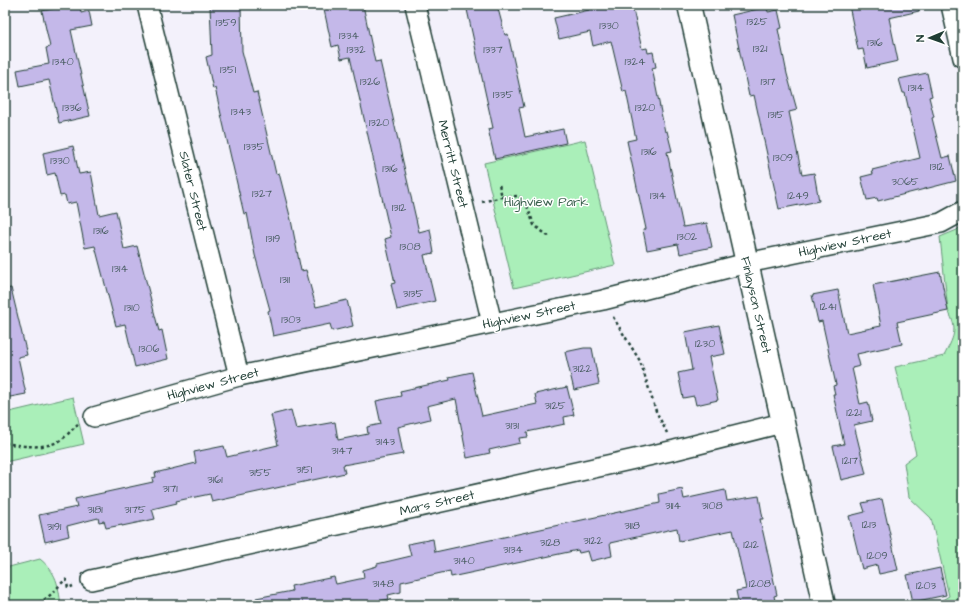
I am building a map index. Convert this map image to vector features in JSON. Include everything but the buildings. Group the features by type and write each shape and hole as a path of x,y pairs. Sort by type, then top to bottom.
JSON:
{"street":[{"name":"Slater Street","path":"147,5 239,376"},
{"name":"Merritt Street","path":"415,5 492,323"},
{"name":"Finlayson Street","path":"689,5 824,605"},
{"path":"951,5 963,58"},
{"name":"Highview Street","path":"94,417 239,376 603,300 746,263 941,223 963,211"},
{"name":"Mars Street","path":"91,580 675,450 782,423"}],"path":[{"path":"499,184 502,197"},
{"path":"477,203 502,197 519,196 526,203 534,225 548,236 548,239"},
{"path":"603,300 640,361 656,411 675,450"},
{"path":"5,443 30,447 46,445 61,440 80,422 94,417"},
{"path":"33,605 39,603 57,591 59,586 66,579 68,588"}],"green space":[{"name":"Highview Park","path":"585,140 615,265 514,288 484,163"},
{"path":"963,224 963,605 934,605 949,596 931,518 909,497 904,463 916,454 895,367 944,356 950,344 954,334 954,329 948,311 940,237 957,230"},
{"path":"73,397 84,444 5,462 5,413"},
{"path":"40,559 50,569 56,579 61,605 5,605 5,568"}]}
